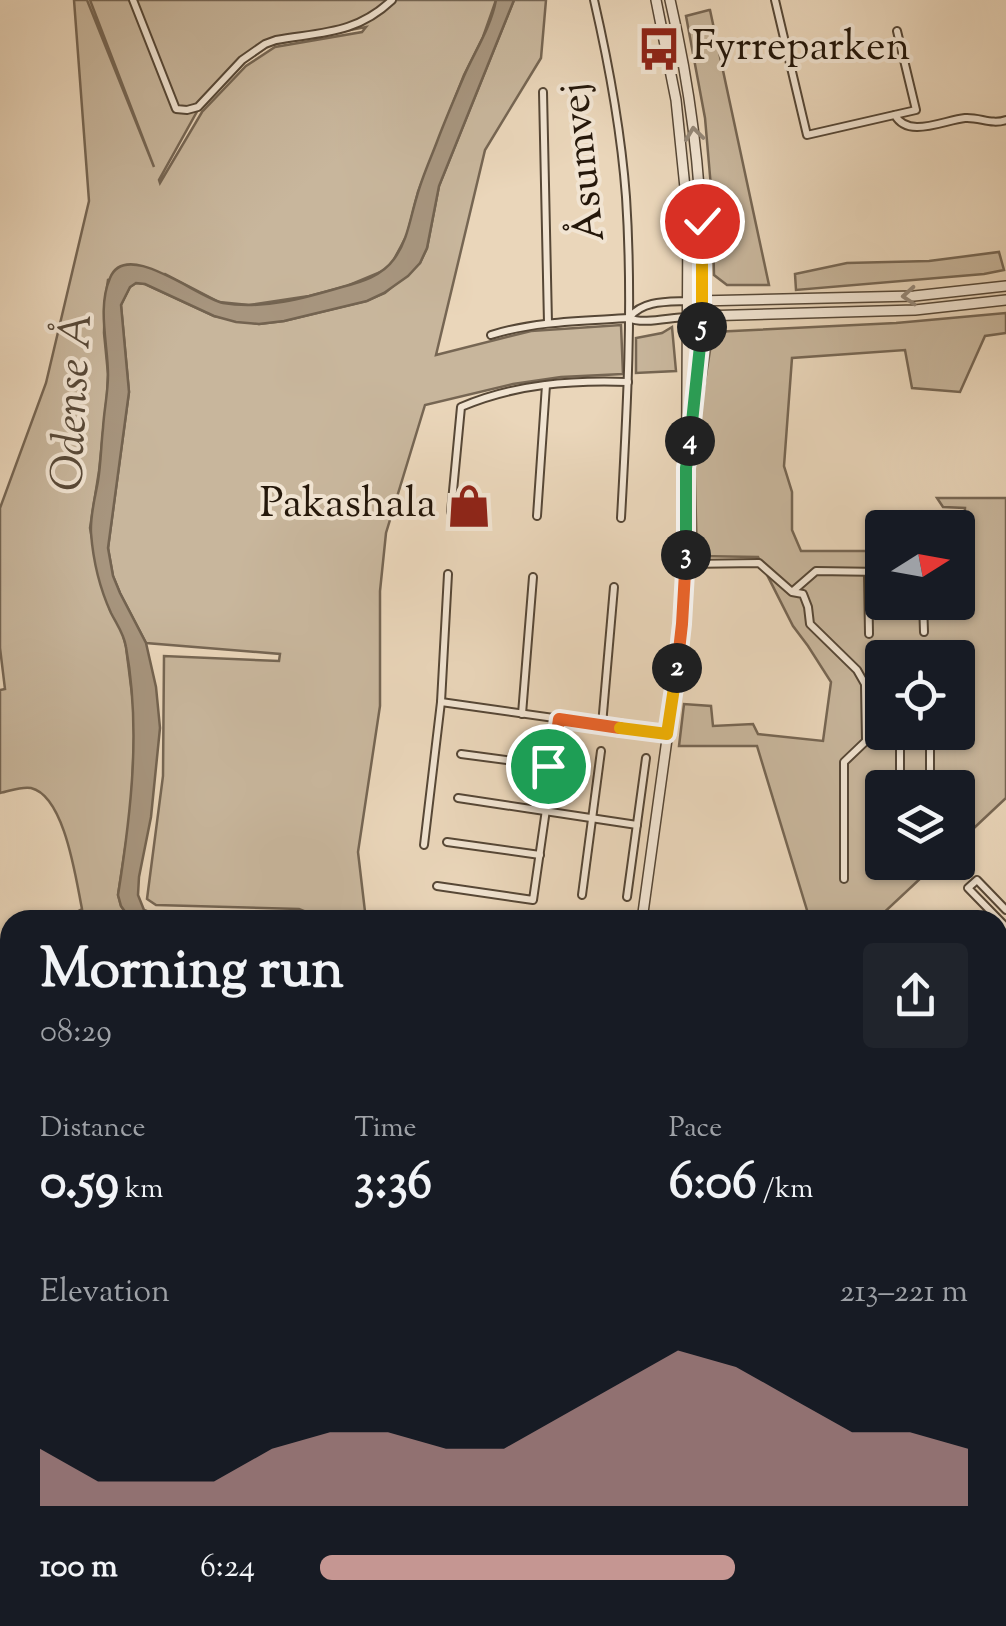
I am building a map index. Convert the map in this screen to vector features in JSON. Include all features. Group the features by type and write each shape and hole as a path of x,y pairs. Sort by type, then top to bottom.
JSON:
{"street":[{"path":"133,0 176,109 187,110 198,106 242,60 265,44 347,28 379,13 392,0"},
{"name":"Åsumvej","path":"594,0 612,83 626,198 629,318 621,518"},
{"path":"774,0 806,135 916,110 898,31"},
{"path":"643,910 680,646 686,564 686,468 689,301 688,217 676,100 656,2 673,1 698,162 702,221 698,387 686,468"},
{"name":"Åsumvej","path":"544,92 548,324"},
{"path":"895,115 902,124 914,127 966,118 989,123 1006,120"},
{"path":"629,318 640,307 667,302 914,296 1006,286"},
{"path":"491,335 548,324 629,318 636,322 688,316 915,310 1006,300"},
{"path":"451,512 461,406 503,392 546,385 628,382"},
{"path":"538,516 546,385"},
{"path":"686,564 759,563 792,592 803,594 810,624 857,670 865,684"},
{"path":"792,592 816,572 865,572"},
{"path":"424,845 442,702 448,574"},
{"path":"522,714 532,577"},
{"path":"602,725 614,587"},
{"path":"869,620 869,634"},
{"path":"924,620 924,632"},
{"path":"442,702 667,734"},
{"path":"437,886 533,900 559,719"},
{"path":"844,880 844,762 865,742"},
{"path":"582,895 601,751"},
{"path":"460,754 552,766"},
{"path":"627,897 646,758"},
{"path":"458,798 637,825"},
{"path":"447,842 540,855"},
{"path":"989,910 968,888 977,880 1006,910"}],"shaded area":[{"path":"74,0 87,0 154,167 90,0 496,0 418,192 407,235 392,263 383,271 309,296 249,305 219,302 165,274 108,280 104,333 107,395 90,528 100,579 126,647 135,718 131,810 118,895 124,910 80,910 67,841 52,806 43,794 31,788 0,793 0,690 5,689 0,648 0,508 46,383 89,201","holes":["366,27 362,32 275,47 246,66 202,112 160,183 199,108 242,64 270,45"]},
{"path":"496,0 514,0 439,186 427,248 408,276 367,301 259,324 214,316 145,284 130,287 121,305 129,392 108,548 113,576 146,643 160,728 151,817 139,877 138,895 144,910 124,910 118,895 132,771 133,709 124,638 100,584 91,533 107,388 104,314 110,278 118,267 131,264 163,274 223,303 253,305 313,295 364,280 383,270 403,244 424,175"},
{"path":"514,0 546,0 541,58 485,150 436,355 531,331 621,325 623,374 513,384 425,405 386,533 380,591 380,706 358,852 365,910 156,905 147,899 163,776 164,656 279,661 280,654 146,643 120,593 108,548 129,392 121,305 136,283 214,316 259,324 366,301 385,293 420,263 427,248 439,186"},
{"path":"710,10 769,285 727,285 714,275 705,118 686,16"},
{"path":"999,252 1004,270 984,274 796,290 795,274 847,263 929,261"},
{"path":"1006,313 1006,333 985,336 960,392 912,388 905,350 792,358 784,466 792,492 792,530 801,551 865,551 865,620 975,620 975,510 943,507 937,498 1006,498 1006,798 975,827 975,770 865,770 865,880 919,880 887,910 807,910 757,746 679,746 684,704 711,706 713,726 753,724 758,734 823,741 831,682 793,626 758,557 697,556 694,449 713,332"},
{"path":"672,327 676,371 636,373 636,338"}],"place":[{"name":"Fyrreparken","path":"659,49"},
{"name":"Pakashala","path":"469,506"}],"route":[{"path":"548,766 552,766 559,719 667,734 682,624 686,468 702,336 702,221"}],"water label":[{"name":"Odense Å","path":"75,403"}]}
